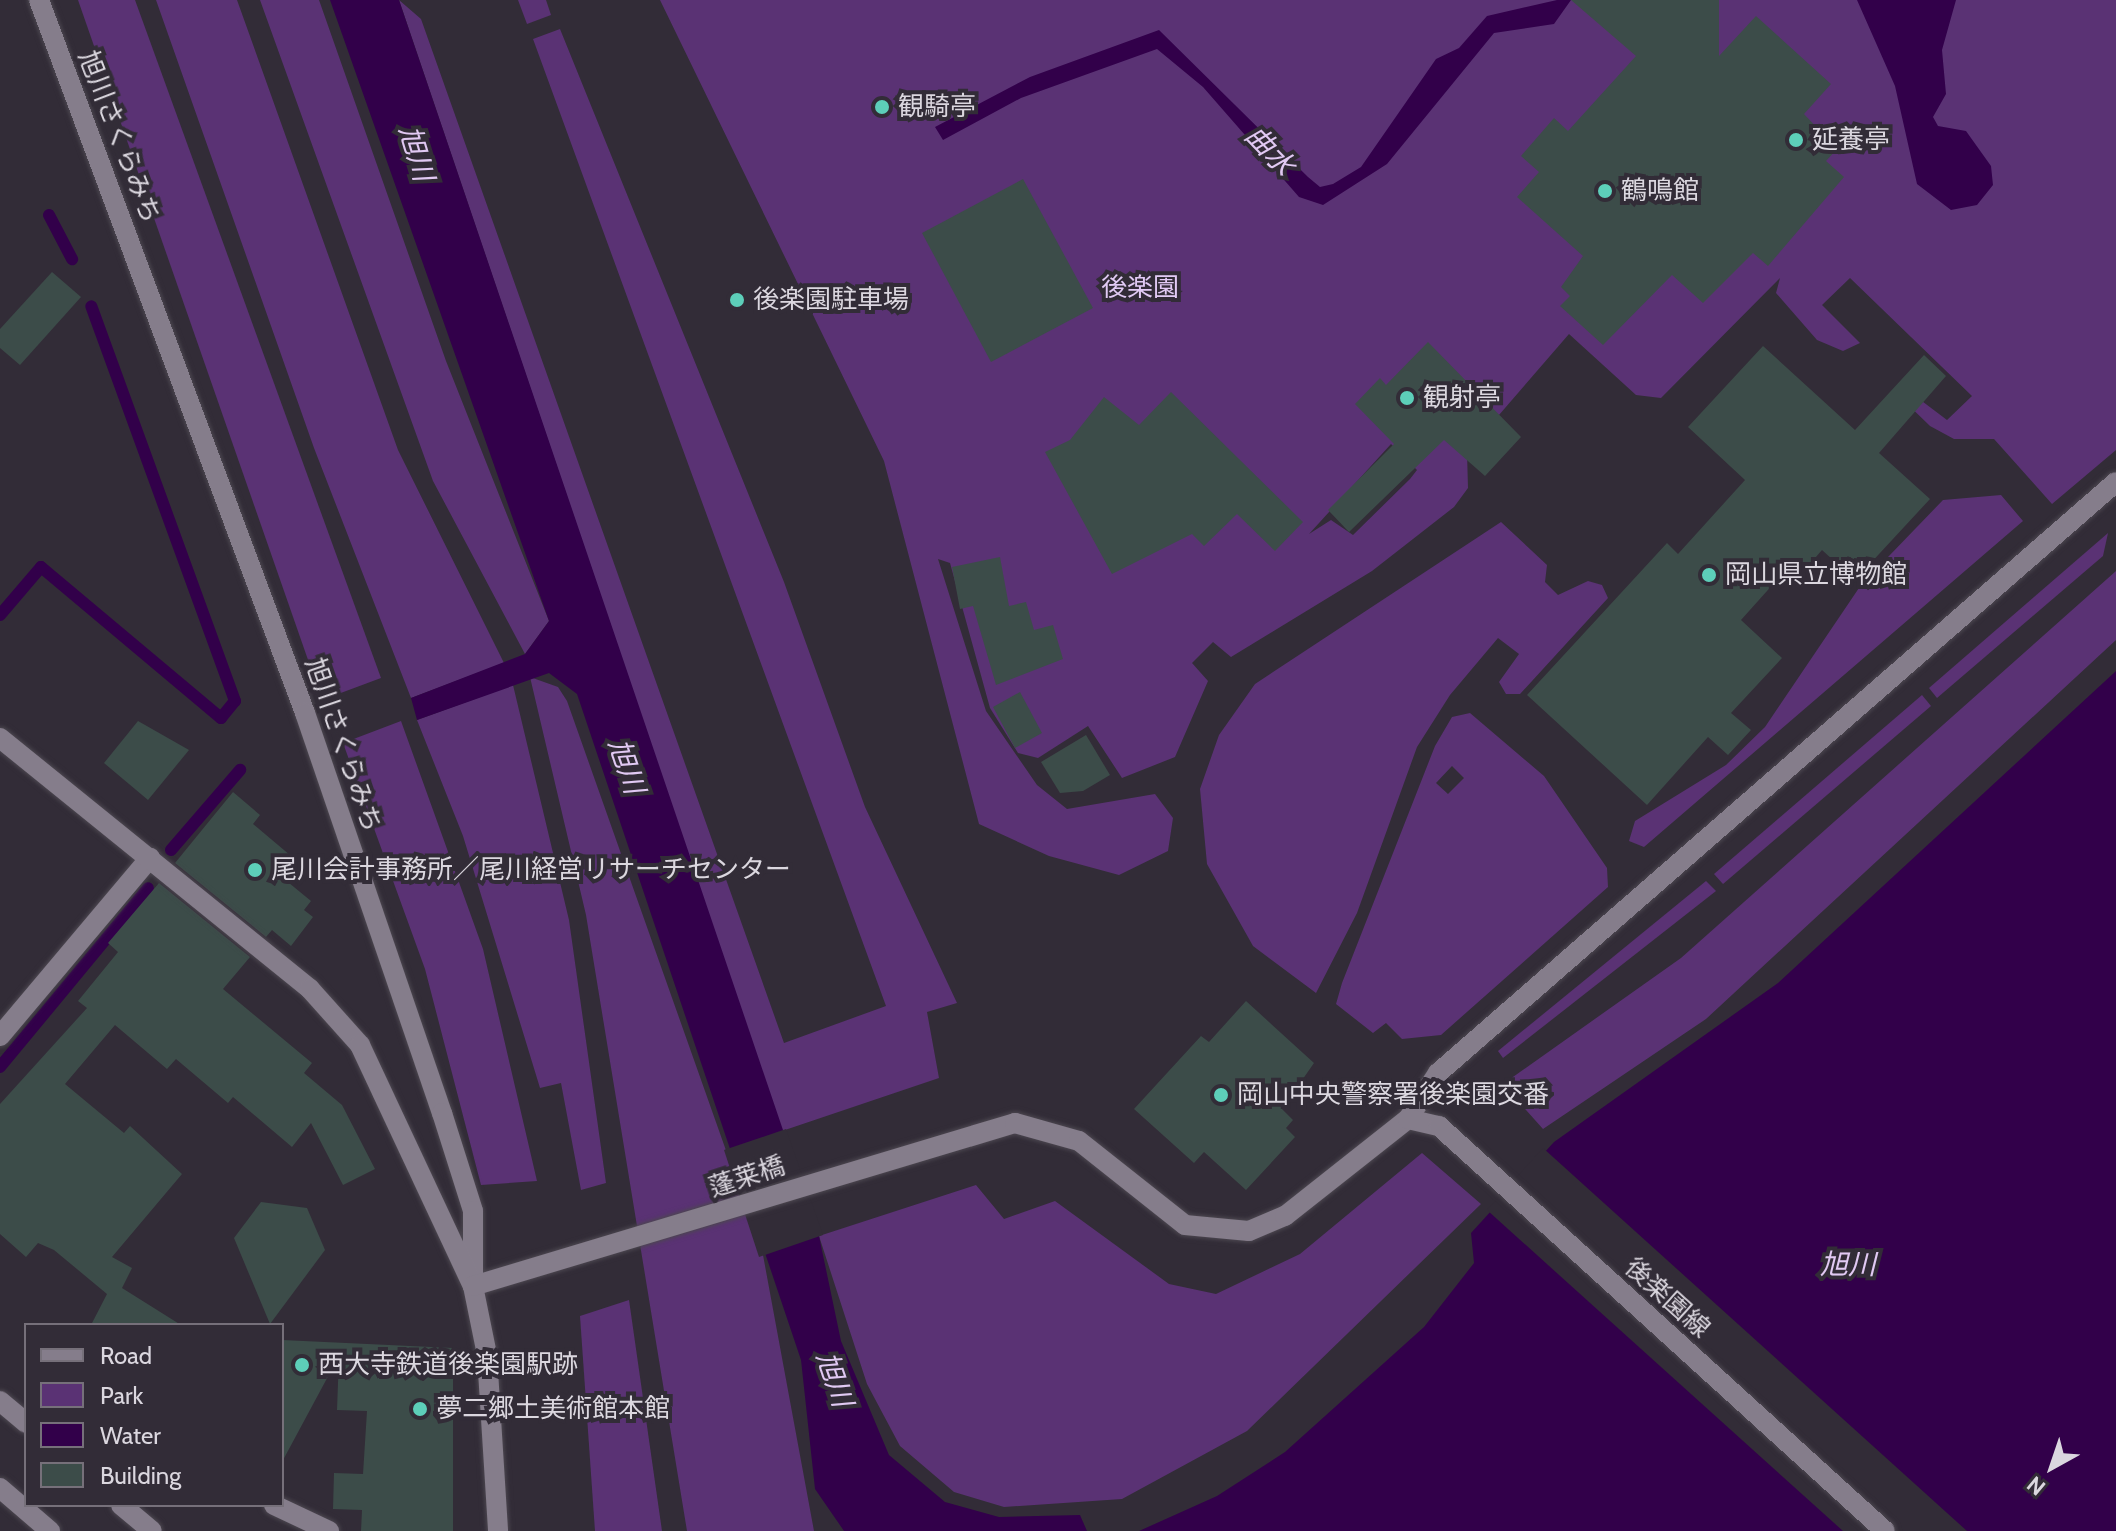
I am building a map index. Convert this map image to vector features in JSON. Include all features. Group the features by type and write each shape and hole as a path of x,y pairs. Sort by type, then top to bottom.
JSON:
{"street":[{"name":"旭川さくらみち","path":"39,0 300,699 473,1211 473,1286 487,1355 498,1531"},
{"name":"蓬莱橋","path":"473,1286 551,1267 959,1136 1015,1123 1053,1128 1171,1217 1231,1233 1285,1216 1408,1119 1438,1073 2116,482"},
{"path":"0,738 310,989 360,1045 473,1286"},
{"path":"0,1036 150,858"},
{"name":"後楽園線","path":"1408,1119 1431,1121 1450,1136 1885,1531"},
{"path":"0,1400 24,1400"},
{"path":"0,1400 24,1421"},
{"path":"0,1488 50,1531"},
{"path":"123,1507 152,1531"},
{"path":"278,1507 329,1531"}],"green space":[{"path":"78,0 135,0 381,678 322,700"},
{"path":"156,0 237,0 398,450 504,663 411,698 314,448"},
{"path":"260,0 319,0 446,361 549,621 525,654 433,481"},
{"path":"399,0 421,19 784,1043 886,1006 533,39 560,29 784,582 865,807 957,1003 927,1012 939,1078 782,1131"},
{"path":"518,0 546,0 551,15 527,24"},
{"name":"後楽園","path":"660,0 2116,0 2116,450 2052,504 1994,439 1954,439 1930,426 1897,394 1902,386 1947,420 1972,396 1850,278 1822,305 1860,343 1843,351 1817,340 1776,293 1780,278 1661,398 1636,395 1569,334 1467,452 1468,488 1454,507 1372,571 1231,657 1213,642 1192,663 1208,681 1175,757 1122,778 1088,726 1038,758 1018,753 990,708 950,563 938,559 986,711 1037,785 1067,809 1155,794 1173,818 1168,851 1119,875 1049,856 979,824 884,461","holes":["1391,444 1417,470 1353,535 1331,520 1309,534"]},
{"path":"2001,495 2023,521 1644,847 1629,841 1635,821 1726,765 1765,727 1861,585 1943,500"},
{"path":"1501,522 1547,565 1545,582 1558,595 1588,581 1602,585 1608,598 1520,694 1506,694 1499,682 1519,654 1498,638 1450,695 1417,747 1357,913 1316,993 1253,946 1207,864 1200,789 1219,735 1255,684"},
{"path":"2108,533 2103,556 1937,698 1929,688"},
{"path":"2116,571 2116,640 1706,1019 1543,1129 1503,1084 1681,958"},
{"path":"530,677 558,687 567,701 763,1255 814,1531 687,1531 586,915"},
{"path":"513,685 569,920 606,1183 581,1190 561,1083 540,1088 463,836 417,720"},
{"path":"1922,695 1931,706 1723,884 1714,874"},
{"path":"1470,713 1544,776 1607,868 1608,887 1441,1035 1402,1039 1386,1023 1373,1033 1336,1004 1435,746 1452,717","holes":["1452,766 1464,778 1448,794 1436,783"]},
{"path":"401,721 483,949 537,1181 481,1185 425,969 343,743"},
{"path":"1706,881 1716,891 1503,1058 1498,1051"},
{"path":"1422,1153 1481,1204 1247,1431 1122,1499 1004,1507 954,1492 900,1446 867,1384 819,1236 976,1185 1004,1219 1055,1201 1169,1284 1216,1294 1300,1254"},
{"path":"629,1300 662,1531 595,1531 580,1316"}],"water":[{"name":"旭川","path":"330,0 399,0 819,1236 841,1341 889,1455 945,1502 999,1517 1080,1515 1087,1531 844,1531 815,1489 801,1360 577,694 549,673 417,720 411,698 525,654 549,621"},
{"name":"曲水","path":"1557,0 1571,0 1554,24 1494,33 1387,164 1323,205 1299,197 1203,87 1157,49 1021,98 943,140 935,127 1030,77 1159,30 1320,187 1333,184 1361,167 1436,59 1459,48 1487,16"},
{"path":"1857,0 1956,0 1942,50 1946,94 1933,117 1938,126 1966,131 1991,166 1993,185 1977,205 1951,210 1917,184 1895,86"},
{"name":"旭川","path":"2116,671 2116,1531 1139,1531 1217,1496 1285,1452 1424,1327 1474,1263 1471,1233 1554,1142 1778,983"}],"pier":[{"path":"786,1129 823,1235 759,1257 724,1150"},
{"path":"1543,1148 1967,1531 1843,1531 1487,1210"}],"building":[{"path":"1571,0 1719,0 1719,56 1756,16 1831,84 1804,114 1837,149 1826,161 1844,177 1768,266 1753,253 1703,303 1672,275 1603,345 1560,306 1570,296 1561,287 1583,256 1517,197 1539,172 1521,156 1554,118 1568,131 1636,56"},
{"path":"1023,179 1093,308 991,362 922,233"},
{"path":"52,272 81,297 20,365 0,348 0,329"},
{"path":"1428,342 1521,437 1485,476 1444,440 1349,532 1328,510 1394,444 1355,404 1380,378 1386,385"},
{"name":"岡山県立博物館","path":"1763,346 1855,430 1924,355 1946,376 1879,453 1930,499 1855,580 1822,550 1796,580 1785,571 1741,620 1782,658 1731,713 1751,730 1728,755 1708,737 1647,805 1527,695 1667,543 1678,554 1745,480 1688,427"},
{"path":"1171,392 1303,522 1275,551 1237,514 1204,546 1192,534 1112,574 1045,452 1070,440 1104,397 1139,425"},
{"path":"1000,557 1009,606 1026,602 1034,630 1053,625 1063,659 996,685 973,606 960,609 952,567"},
{"path":"1020,692 1042,733 1015,748 993,707"},
{"path":"138,721 189,750 148,800 104,763"},
{"path":"1086,735 1110,775 1083,791 1060,793 1041,762"},
{"path":"233,792 260,815 253,824 297,861 283,878 311,901 304,910 313,917 291,946 272,930 266,937 175,863"},
{"path":"159,883 250,957 223,989 312,1063 304,1073 342,1105 375,1169 343,1185 311,1123 292,1147 233,1097 228,1103 176,1059 167,1069 115,1025 65,1084 124,1133 130,1126 182,1174 112,1257 132,1268 122,1288 178,1323 92,1323 107,1294 54,1250 38,1243 26,1257 0,1234 0,1104 87,1008 78,1001 118,952 108,943"},
{"name":"岡山中央警察署後楽園交番","path":"1246,1001 1314,1063 1282,1109 1293,1120 1286,1128 1295,1137 1246,1190 1204,1152 1194,1163 1134,1109 1201,1036 1209,1042"},
{"path":"261,1202 307,1208 325,1250 271,1323 270,1323 234,1238"},
{"path":"284,1340 453,1348 453,1531 361,1531 362,1510 333,1509 334,1473 363,1474 367,1411 337,1410 339,1356 284,1458"}],"waterway":[{"path":"49,215 72,259"},
{"path":"0,615 41,567 221,718 235,701 91,306"},
{"path":"171,850 240,770"},
{"path":"0,1067 148,888"}],"place":[{"name":"観騎亭","path":"882,107"},
{"name":"延養亭","path":"1796,140"},
{"name":"鶴鳴館","path":"1605,191"},
{"name":"後楽園駐車場","path":"737,300"},
{"name":"観射亭","path":"1407,398"},
{"name":"岡山県立博物館","path":"1709,575"},
{"name":"尾川会計事務所／尾川経営リサーチセンター","path":"255,870"},
{"name":"岡山中央警察署後楽園交番","path":"1221,1095"},
{"name":"西大寺鉄道後楽園駅跡","path":"302,1365"},
{"name":"夢二郷土美術館本館","path":"420,1409"}]}
